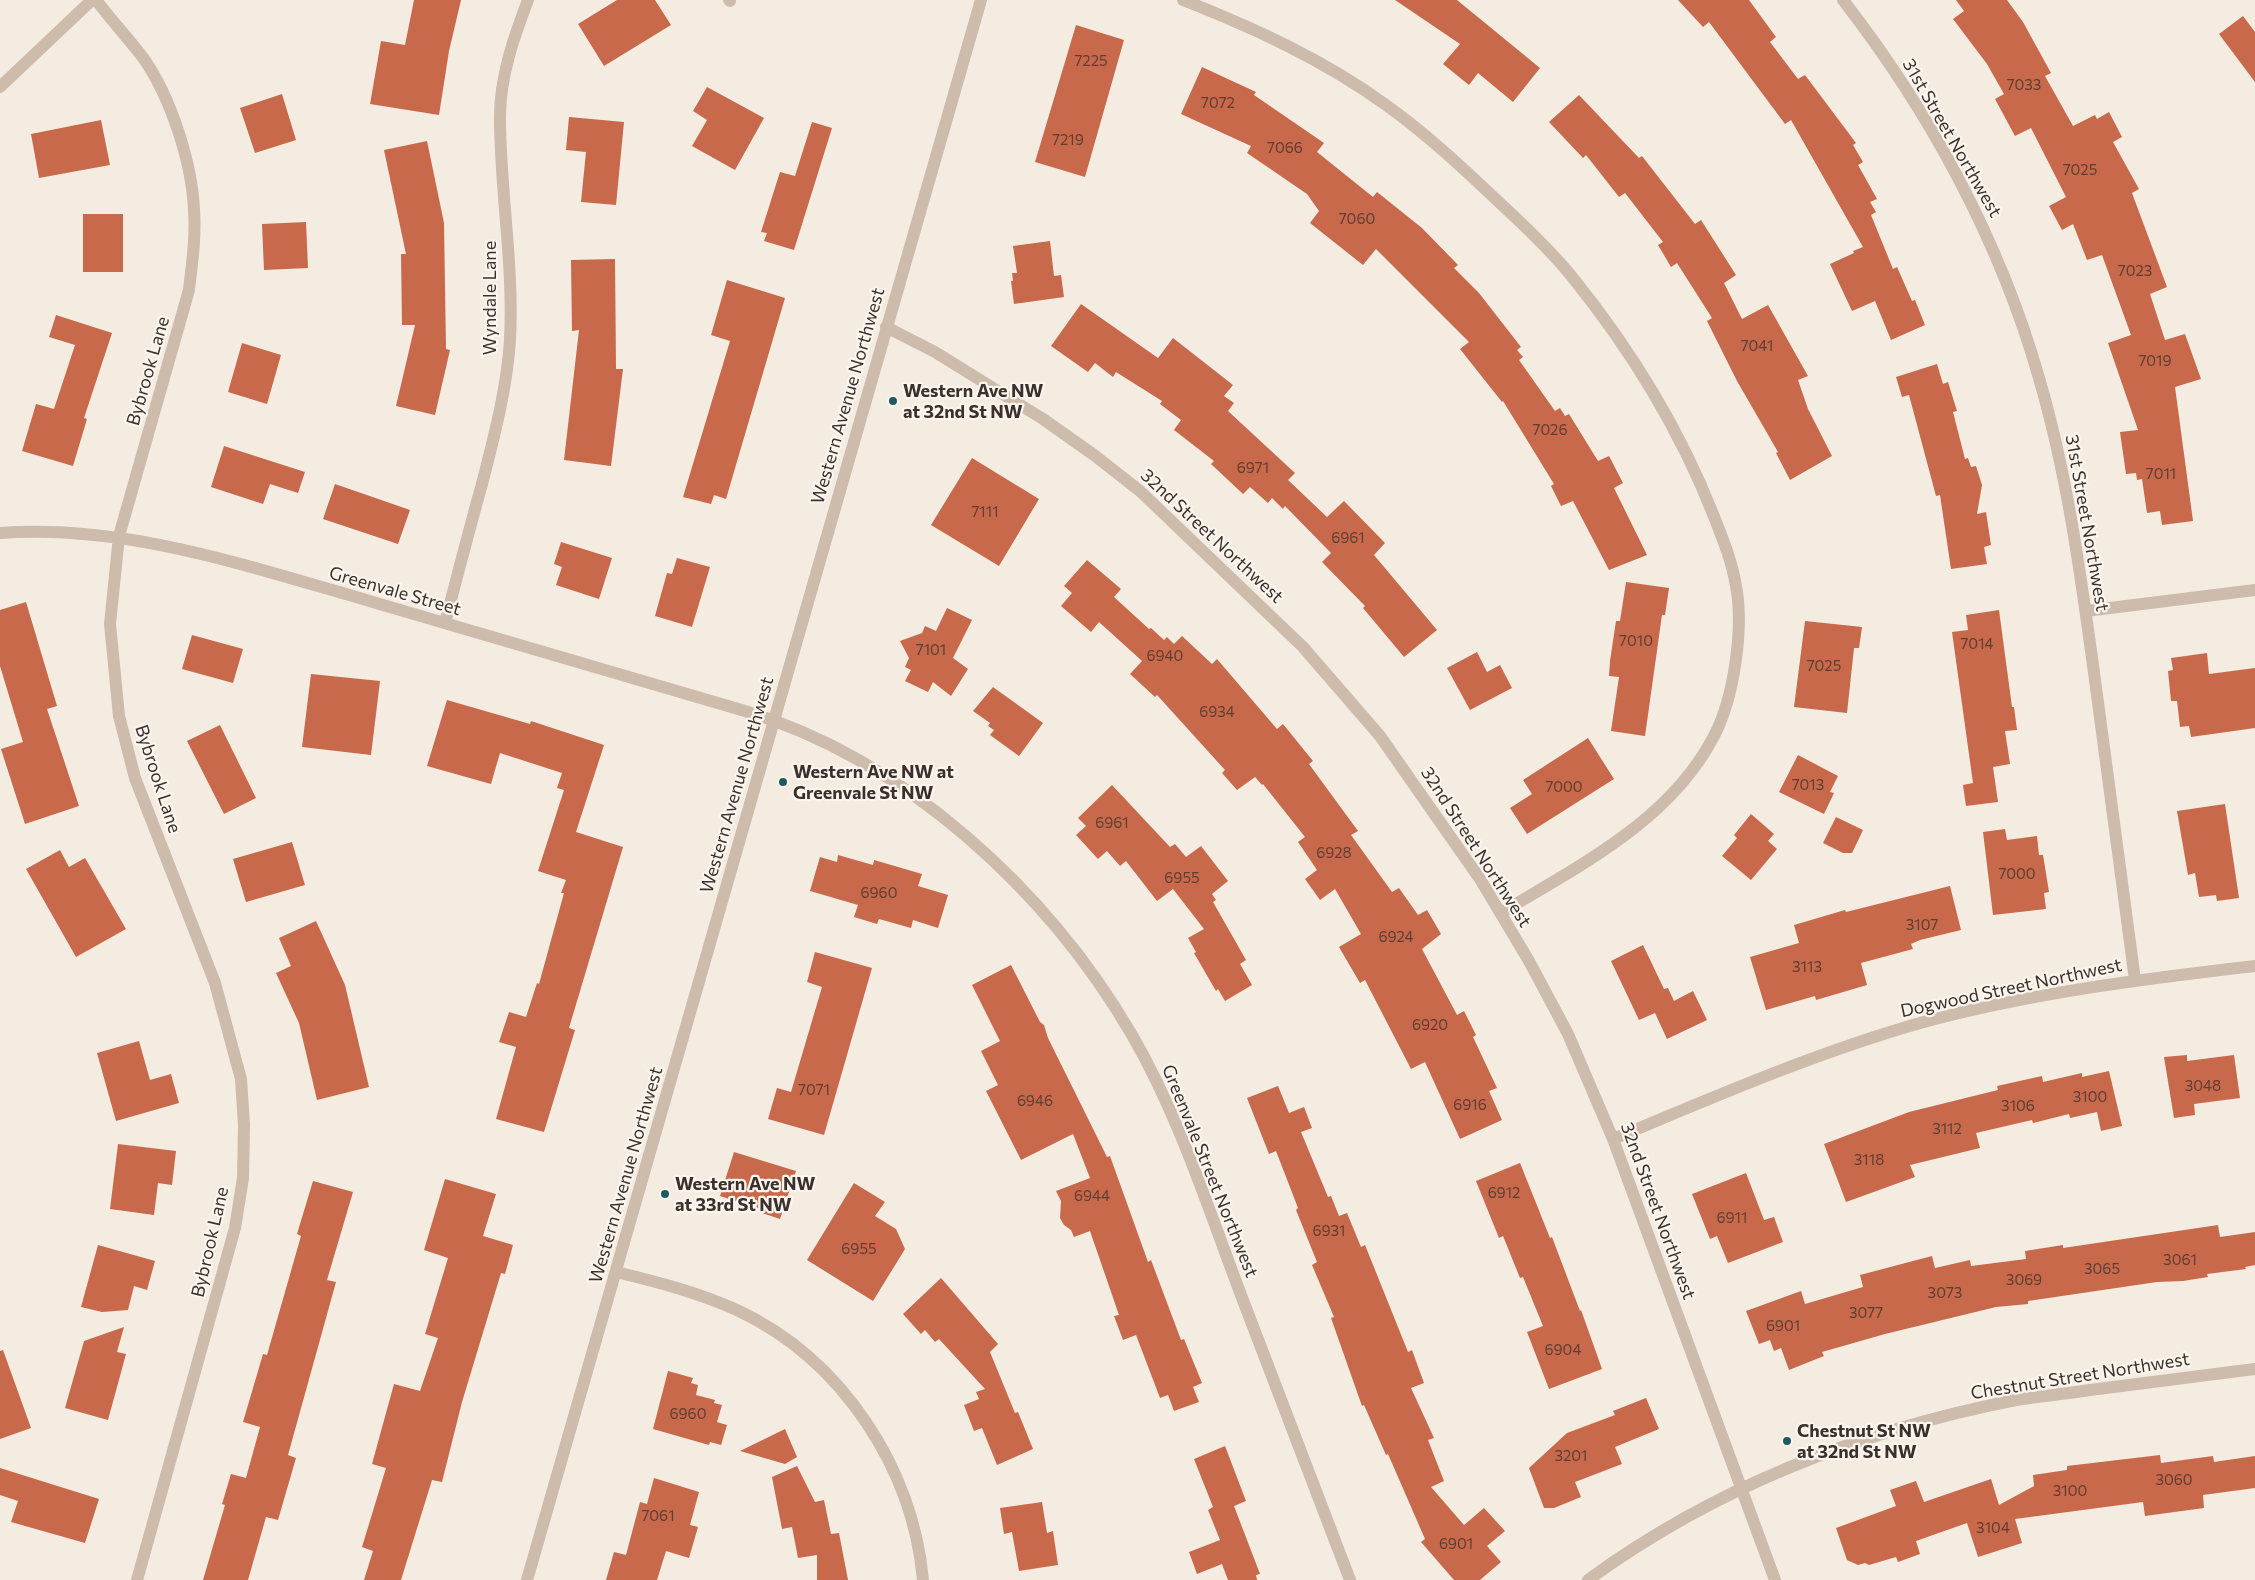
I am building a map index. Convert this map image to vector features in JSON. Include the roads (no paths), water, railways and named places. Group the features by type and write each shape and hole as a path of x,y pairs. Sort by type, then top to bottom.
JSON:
{"street":[{"path":"0,87 94,0"},
{"name":"Bybrook Lane","path":"94,0 144,60 171,108 186,161 194,208 194,250 189,290 119,536 110,624 119,716 135,778 211,974 227,1024 241,1079 244,1125 243,1178 235,1228 137,1580"},
{"name":"Wyndale Lane","path":"445,623 492,443 504,388 510,341 511,305 500,116 504,78 512,43 528,0"},
{"name":"Western Avenue Northwest","path":"527,1580 981,0"},
{"path":"1183,0 1299,51 1386,104 1428,137 1539,240 1573,278 1600,314 1671,422 1695,468 1726,548 1737,588 1739,626 1736,662 1715,734 1692,771 1662,806 1622,838 1501,913"},
{"name":"31st Street Northwest","path":"1843,0 1881,51 1918,108 1964,189 1997,259 2039,375 2070,501 2134,980"},
{"name":"32nd Street Northwest","path":"886,326 978,377 1087,449 1140,490 1207,552 1303,646 1380,736 1480,878 1568,1034 1613,1139 1740,1489 1776,1580"},
{"name":"Greenvale Street","path":"0,532 39,531 119,536 225,560 774,720"},
{"path":"2086,611 2255,590"},
{"name":"Greenvale Street Northwest","path":"774,720 821,740 878,771 937,811 976,845 1028,897 1077,954 1108,996 1133,1036 1184,1146 1350,1580"},
{"name":"Dogwood Street Northwest","path":"1613,1139 1779,1070 1894,1031 2015,1002 2134,980 2255,966"},
{"path":"616,1272 664,1285 739,1311 771,1329 800,1350 829,1377 866,1422 893,1466 905,1495 915,1530 923,1580"},
{"name":"Chestnut Street Northwest","path":"1588,1580 1648,1540 1740,1489 1779,1471 1847,1445 1909,1425 2019,1400 2255,1369"}],"place":[{"name":"Western Ave NW at 32nd St NW","path":"893,401"},
{"name":"Western Ave NW at Greenvale St NW","path":"783,782"},
{"name":"Western Ave NW at 33rd St NW","path":"665,1194"},
{"name":"Chestnut St NW at 32nd St NW","path":"1787,1441"}]}
